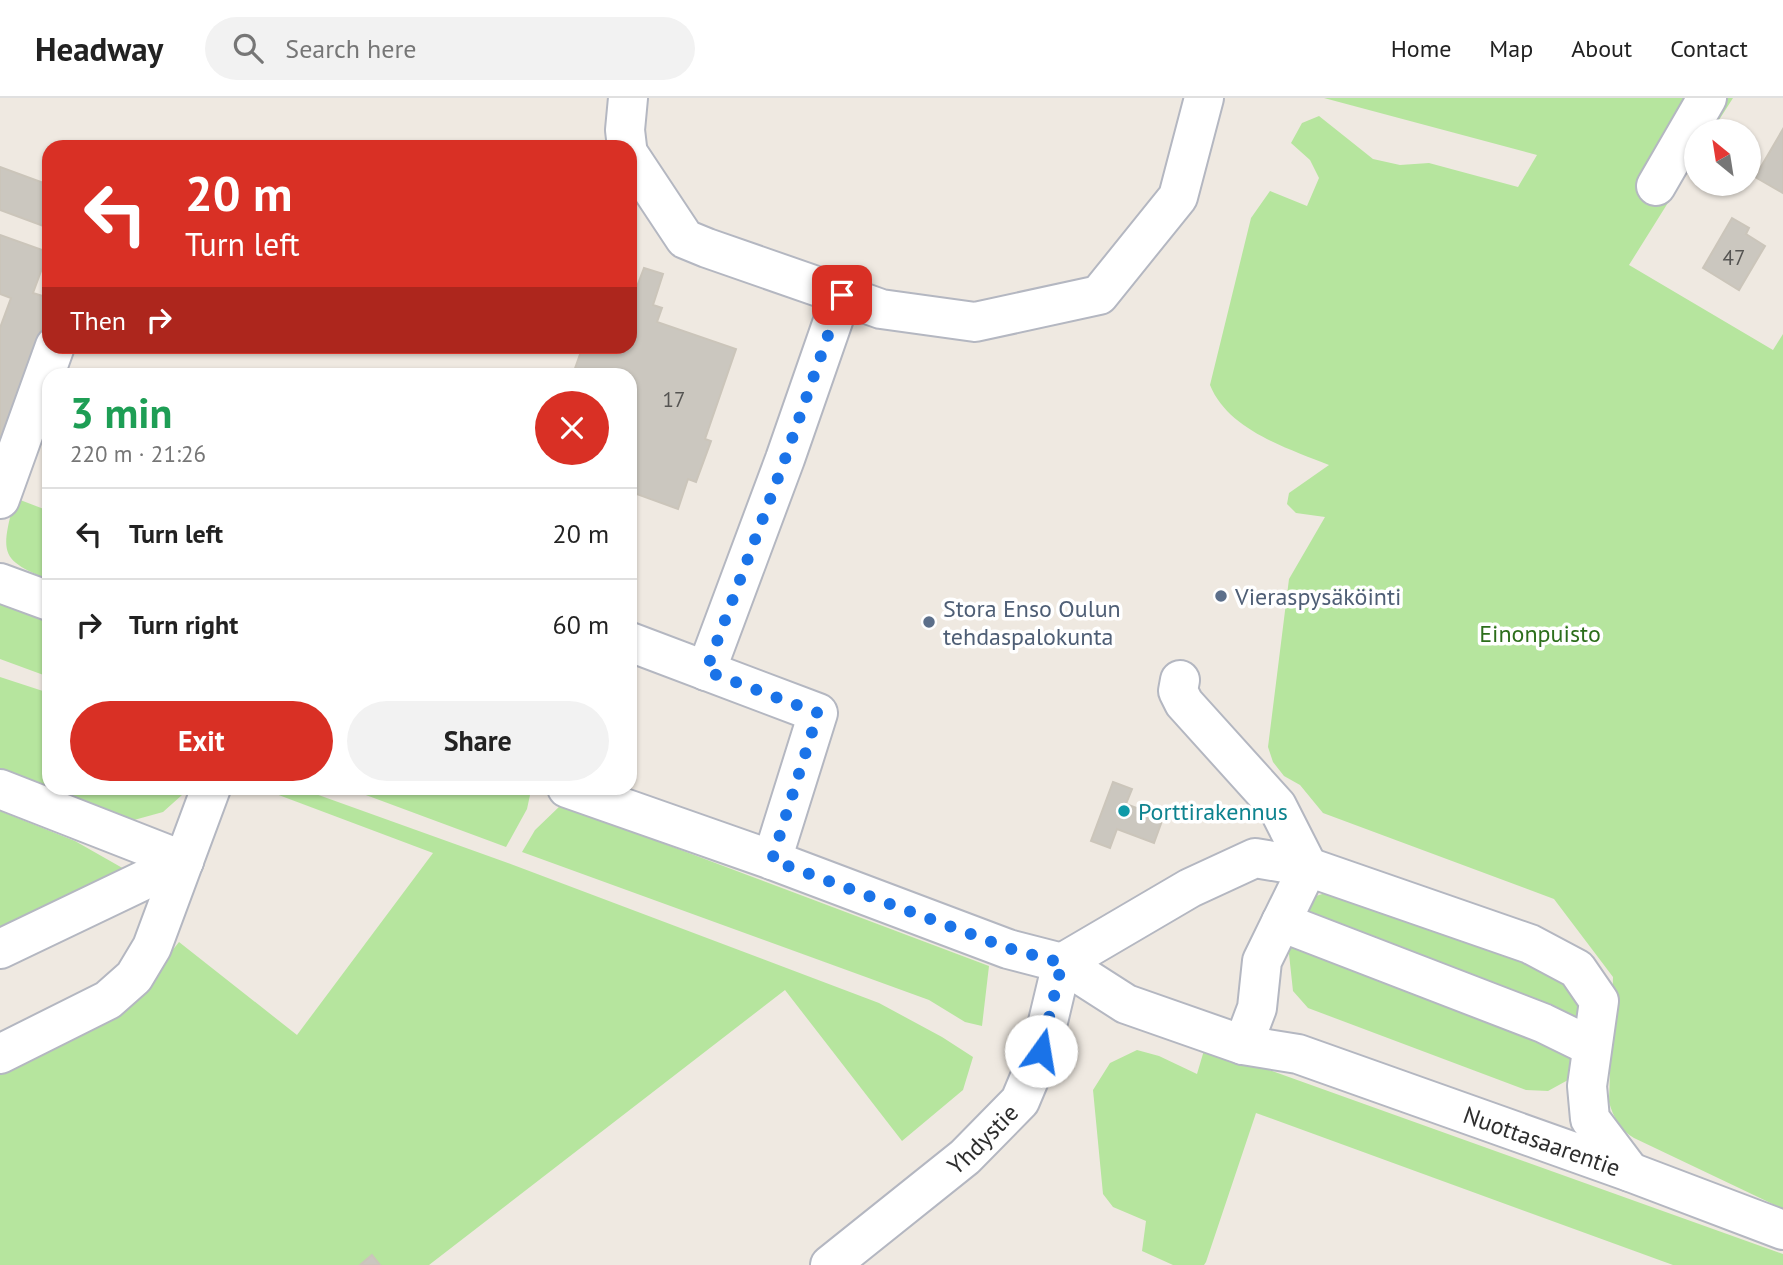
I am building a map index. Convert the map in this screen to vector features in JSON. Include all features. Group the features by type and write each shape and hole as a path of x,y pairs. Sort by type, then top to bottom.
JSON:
{"street":[{"path":"626,140 628,98"},
{"path":"637,167 685,239 881,309 975,323 1099,295 1178,197 1204,98"},
{"path":"1656,186 1707,98"},
{"path":"706,671 785,459 842,295"},
{"path":"0,499 42,382"},
{"path":"0,583 42,598"},
{"path":"637,645 818,713 772,860"},
{"path":"1181,680 1178,691 1184,703 1277,806 1308,867"},
{"path":"0,789 184,861"},
{"path":"0,1054 108,1000 134,976 152,947 208,795"},
{"name":"Nuottasaarentie","path":"587,795 772,860 1008,948 1146,986 1242,1021 1235,1035 1298,1054 1630,1172 1783,1230"},
{"path":"1308,867 1262,961 1257,1008 1235,1035 1126,1004 1062,963 1190,888 1255,858 1308,867 1530,944 1577,969 1599,1001 1587,1086 1590,1119 1630,1172"},
{"path":"0,949 184,861"},
{"path":"1281,922 1543,1023 1592,1047"},
{"name":"Yhdystie","path":"837,1263 965,1157 1020,1101 1041,1051 1062,963"}],"green space":[{"name":"Einonpuisto","path":"1324,98 1733,98 1720,119 1684,119 1684,177 1629,265 1773,350 1783,334 1783,1209 1634,1138 1621,1127 1609,1102 1613,977 1554,899 1323,813 1300,785 1284,776 1273,762 1268,747 1289,579 1325,517 1296,513 1287,504 1289,493 1329,465 1260,436 1244,426 1219,401 1210,385 1251,218 1270,191 1307,206 1319,178 1310,160 1291,143 1302,123 1319,116 1373,159 1400,165 1429,163 1518,187 1537,155"},
{"path":"15,498 42,508 42,577 13,560 6,543"},
{"path":"0,602 42,617 42,674 0,659"},
{"path":"0,677 42,691 42,786 0,769"},
{"path":"63,795 182,795 163,812 134,820 109,814"},
{"path":"279,795 318,795 516,866 879,1003 973,1057 963,1090 902,1141 785,990 429,1265 0,1265 0,1075 121,1015 179,942 297,1035 433,853"},
{"path":"366,795 530,795 527,809 506,847"},
{"path":"561,805 989,966 982,1026 965,1022 929,1000 522,852 535,830"},
{"path":"0,811 75,841 126,870 0,939"},
{"path":"1341,888 1536,941 1579,1006 1577,1049 1568,1080 1548,1091 1526,1090 1308,1008 1293,991 1289,954 1293,926 1316,896"},
{"path":"1205,1047 1783,1254 1783,1265 1673,1265 1256,1113 1206,1262 1204,1265 1173,1265 1142,1251 1146,1221 1113,1207 1103,1194 1093,1090 1110,1063 1137,1050 1159,1056 1197,1074"}],"building":[{"path":"1783,129 1783,193 1761,180 1761,167"},
{"path":"0,167 42,182 42,225 0,210"},
{"path":"1732,218 1749,228 1746,234 1765,246 1739,290 1703,268"},
{"path":"0,235 42,250 42,268 33,293 42,296 42,328 0,445 0,328 11,298 0,294"},
{"path":"644,268 663,274 653,305 662,308 657,322 736,349 705,439 711,441 696,482 688,479 678,509 637,494 637,368 575,368 580,354 637,354 637,286"},
{"name":"Porttirakennus","path":"1113,782 1132,789 1126,804 1163,818 1154,843 1117,829 1110,848 1091,841"},
{"path":"372,1255 380,1265 360,1265"}],"place":[{"name":"Vieraspysäköinti","path":"1221,596"},
{"name":"Stora Enso Oulun tehdaspalokunta","path":"929,622"},
{"name":"Porttirakennus","path":"1124,811"}],"route":[{"path":"842,295 785,459 706,671 818,713 772,860 1008,948 1062,963 1041,1051"}]}
